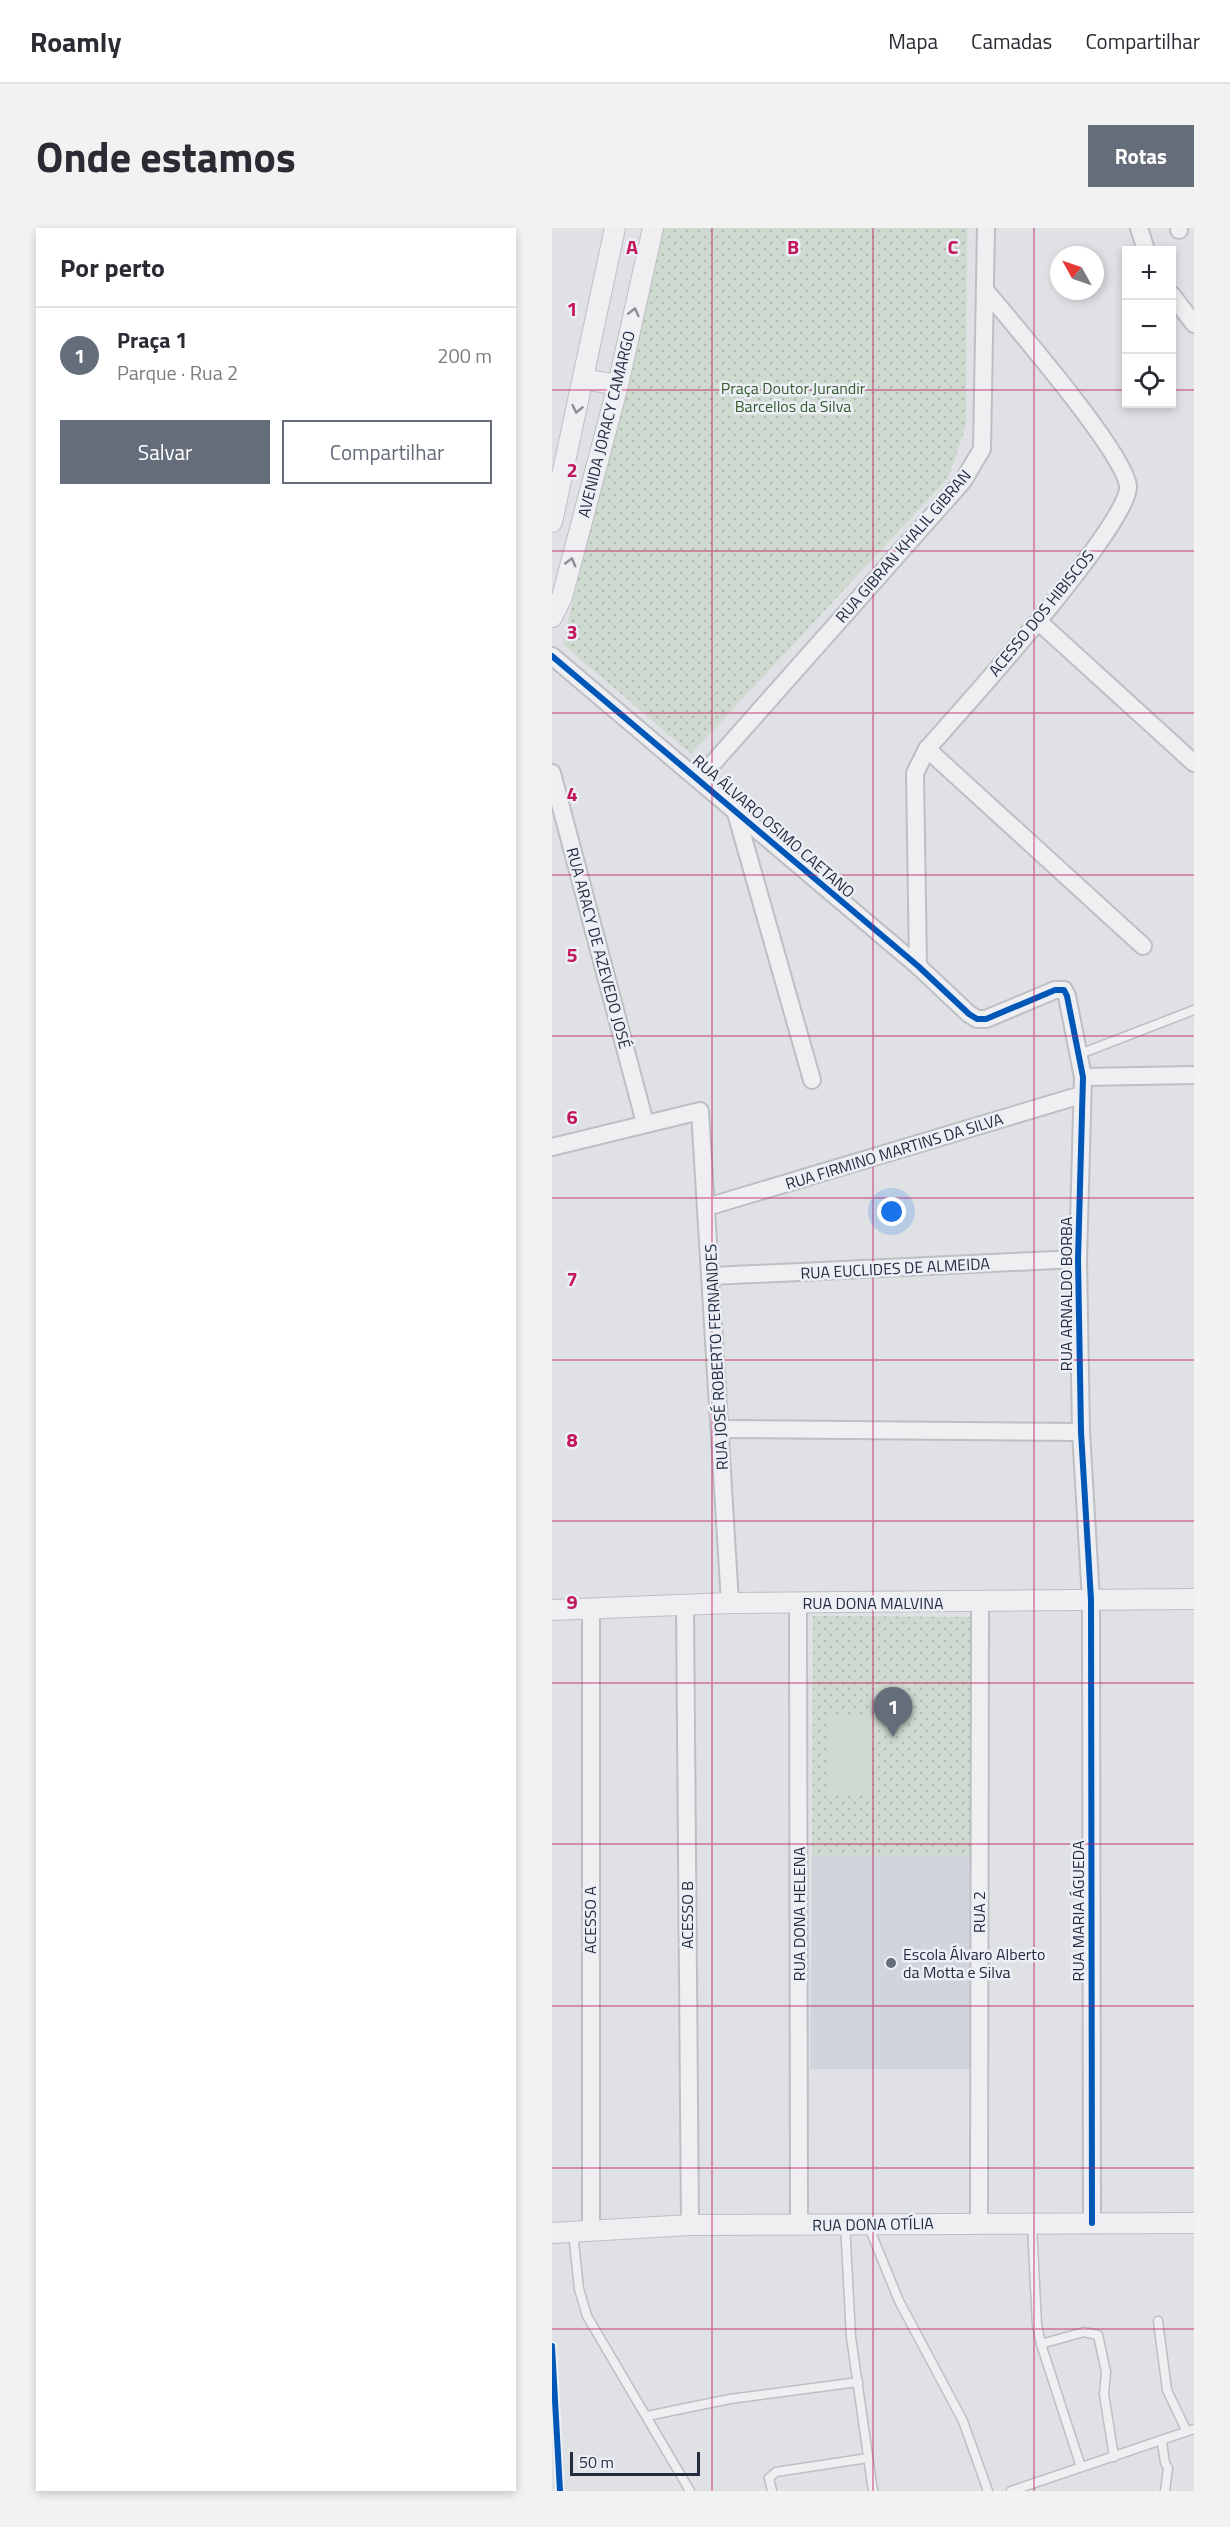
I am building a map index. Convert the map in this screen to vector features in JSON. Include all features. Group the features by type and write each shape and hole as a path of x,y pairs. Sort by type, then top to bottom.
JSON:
{"street":[{"name":"AVENIDA JORACY CAMARGO","path":"552,522 615,228"},
{"name":"AVENIDA JORACY CAMARGO","path":"552,617 562,597 618,385 653,228"},
{"name":"RUA GIBRAN KHALIL GIBRAN","path":"699,779 963,481 981,449 986,228"},
{"path":"1138,228 1145,246"},
{"name":"ACESSO DOS HIBISCOS","path":"918,966 915,773 927,749 1038,622 1120,513 1128,487 1121,466 1062,385 986,291"},
{"path":"1176,300 1194,324"},
{"path":"583,379 618,385"},
{"path":"1038,622 1194,763"},
{"name":"RUA ÁLVARO OSIMO CAETANO","path":"552,656 918,966 977,1019 986,1019 1055,990 1064,990"},
{"path":"927,749 1143,946"},
{"name":"RUA ARACY DE AZEVEDO JOSÉ","path":"552,773 645,1124"},
{"path":"736,812 812,1080"},
{"name":"RUA ARNALDO BORBA","path":"1064,990 1080,1054 1083,1077 1078,1259 1081,1432 1091,1600"},
{"path":"1083,1077 1194,1075"},
{"name":"RUA FIRMINO MARTINS DA SILVA","path":"707,1207 1081,1095"},
{"name":"RUA JOSÉ ROBERTO FERNANDES","path":"645,1124 700,1111 730,1604"},
{"path":"552,1147 645,1124"},
{"name":"RUA EUCLIDES DE ALMEIDA","path":"711,1276 1078,1259"},
{"path":"720,1429 1081,1432"},
{"name":"RUA DONA MALVINA","path":"552,1610 730,1604 1194,1599"},
{"name":"RUA MARIA ÁGUEDA","path":"1091,1600 1092,2223"},
{"name":"RUA 2","path":"979,2222 980,1603"},
{"name":"RUA DONA HELENA","path":"798,1604 799,2225"},
{"name":"ACESSO B","path":"685,1605 690,2225"},
{"name":"ACESSO A","path":"582,2232 591,1608"},
{"name":"RUA DONA OTÍLIA","path":"552,2233 690,2225 845,2223 868,2225 979,2222 1032,2225 1194,2223"}],"lane":[{"path":"1080,1054 1194,1010"},
{"path":"845,2223 851,2337 873,2491"},
{"path":"868,2225 899,2301 963,2421 988,2491"},
{"path":"1032,2225 1037,2325 1041,2344 1082,2467"},
{"path":"582,2232 579,2289 587,2316 690,2491"},
{"path":"1011,2491 1038,2487 1082,2467 1162,2442 1190,2430 1167,2390 1158,2321"},
{"path":"1041,2344 1084,2332 1098,2335 1106,2372 1104,2394 1114,2457"},
{"path":"647,2416 730,2399 858,2382"},
{"path":"1162,2442 1168,2468 1166,2491"},
{"path":"772,2491 769,2478 776,2472 868,2458"}],"shaded area":[{"name":"Escola Álvaro Alberto da Motta e Silva","path":"812,1856 973,1856 971,2069 810,2069"}],"green space":[{"name":"Praça Doutor Jurandir Barcellos da Silva","path":"659,228 967,228 966,426 948,478 691,754 563,644"},
{"path":"813,1616 975,1617 973,1856 812,1856"},
{"path":"828,1718 872,1718 872,1795 828,1795"}],"cycle path":[{"path":"552,656 918,966 969,1014 977,1019 986,1019 1055,990 1064,990 1067,996 1083,1077 1078,1259 1081,1432 1091,1600 1092,2223"},
{"path":"552,2346 560,2491"}],"place":[{"name":"Praça 1","path":"893,1737"},
{"name":"Escola Álvaro Alberto da Motta e Silva","path":"891,1963"}]}
